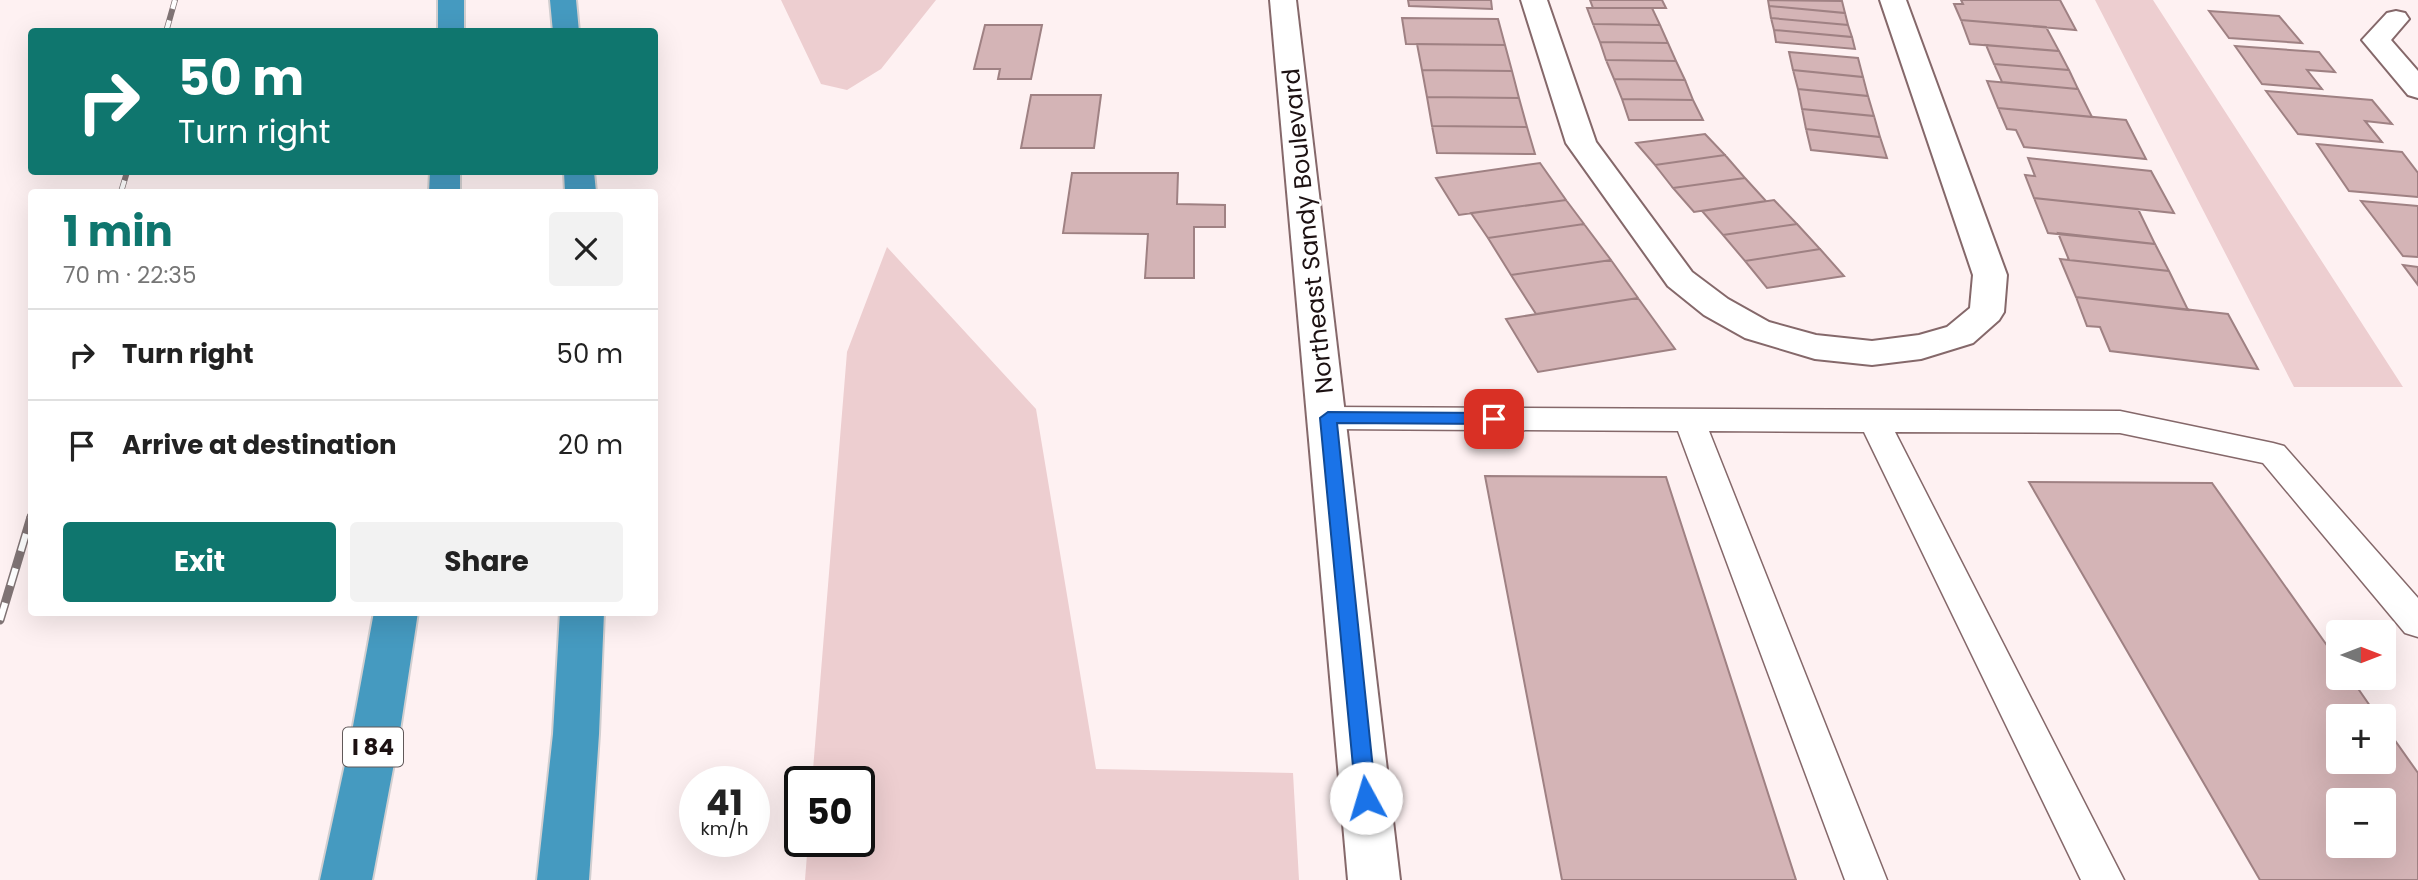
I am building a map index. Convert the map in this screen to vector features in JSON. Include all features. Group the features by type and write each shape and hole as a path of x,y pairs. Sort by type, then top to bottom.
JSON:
{"highway":[{"path":"451,0 451,28"},
{"path":"563,0 566,28"},
{"name":"I 84","path":"346,880 375,737 395,616"},
{"path":"563,880 576,734 582,616"}],"street":[{"name":"Northeast Sandy Boulevard","path":"1283,0 1374,880"},
{"path":"1534,0 1581,143 1679,279 1716,307 1757,330 1815,347 1872,353 1921,347 1960,335 1987,312 1990,275 1893,0"},
{"path":"2396,19 2376,40 2418,89"}],"lane":[{"path":"1328,418 2120,422 2273,454 2418,623"},
{"path":"1689,419 1866,880"},
{"path":"1874,421 2103,880"}],"shaded area":[{"path":"781,0 936,0 881,69 847,90 821,84"},
{"path":"2095,0 2153,0 2403,387 2294,387"},
{"path":"887,247 1036,409 1096,769 1293,773 1299,880 805,880 807,857 875,857 875,766 813,766 847,352"}],"building":[{"path":"1408,0 1491,0 1492,9 1409,6"},
{"path":"1590,0 1662,0 1666,8 1593,8"},
{"path":"1768,0 1842,1 1845,13 1769,6"},
{"path":"1961,0 2060,0 2076,30 1961,20 1954,4 1963,4"},
{"path":"1769,6 1845,13 1848,25 1771,18"},
{"path":"1587,8 1652,8 1660,25 1593,24"},
{"path":"2209,11 2279,16 2302,43 2229,38"},
{"path":"1402,18 1498,19 1505,45 1406,44"},
{"path":"1771,18 1848,25 1852,37 1774,30"},
{"path":"1961,20 2046,27 2059,51 1970,44"},
{"path":"1593,24 1660,25 1668,43 1600,42"},
{"path":"985,25 1042,25 1031,79 998,79 1000,69 974,69"},
{"path":"1774,30 1852,37 1855,49 1776,42"},
{"path":"1600,42 1668,43 1676,61 1606,60"},
{"path":"1417,44 1505,45 1512,71 1422,70"},
{"path":"1986,45 2059,51 2069,70 1994,64"},
{"path":"2235,46 2319,52 2335,72 2307,70 2322,89 2262,84"},
{"path":"1789,52 1858,58 1863,77 1793,70"},
{"path":"1606,60 1676,61 1685,80 1614,79"},
{"path":"1994,64 2069,70 2078,89 2002,82"},
{"path":"1422,70 1512,71 1519,98 1427,97"},
{"path":"1793,70 1863,77 1868,96 1798,89"},
{"path":"1614,79 1685,80 1693,100 1622,99"},
{"path":"1987,81 2078,89 2092,117 1998,108"},
{"path":"1798,89 1868,96 1874,116 1802,109"},
{"path":"2266,91 2372,100 2392,124 2365,121 2382,142 2298,134"},
{"path":"1031,95 1101,95 1094,148 1021,148"},
{"path":"1427,97 1519,98 1527,127 1432,126"},
{"path":"1622,99 1693,100 1703,120 1629,120"},
{"path":"1998,108 2126,120 2146,159 2024,147 2016,130 2007,129"},
{"path":"1802,109 1874,116 1880,137 1806,129"},
{"path":"1432,126 1527,127 1535,154 1437,153"},
{"path":"1806,129 1880,137 1887,158 1811,150"},
{"path":"1705,134 1725,155 1655,165 1636,143"},
{"path":"2317,144 2402,152 2418,173 2418,197 2349,191"},
{"path":"1725,155 1745,178 1673,188 1655,165"},
{"path":"2028,158 2151,171 2174,213 2034,198 2025,175 2035,176"},
{"path":"1540,163 1566,200 1459,215 1436,178"},
{"path":"1072,173 1178,173 1177,204 1225,205 1225,227 1194,227 1194,278 1145,278 1148,234 1063,233"},
{"path":"1745,178 1766,201 1694,212 1673,188"},
{"path":"2034,198 2138,209 2155,244 2048,233"},
{"path":"1566,200 1584,224 1488,238 1471,213"},
{"path":"1774,200 1797,224 1723,235 1702,211"},
{"path":"2361,201 2418,206 2418,257 2403,256"},
{"path":"1584,224 1611,260 1511,275 1488,238"},
{"path":"1797,224 1820,249 1745,261 1723,235"},
{"path":"2058,233 2155,244 2169,271 2069,260"},
{"path":"1820,249 1844,276 1767,288 1745,261"},
{"path":"2060,259 2169,271 2188,310 2076,297"},
{"path":"1611,260 1638,298 1536,314 1511,275"},
{"path":"2403,265 2418,267 2418,285"},
{"path":"2076,297 2228,314 2258,369 2110,351 2100,327 2087,326"},
{"path":"1638,298 1675,349 1538,372 1506,319"},
{"path":"1485,476 1666,477 1796,880 1562,880"},
{"path":"2029,482 2212,483 2326,644 2326,690 2359,690 2369,704 2326,704 2326,774 2396,774 2396,742 2418,773 2418,880 2260,880"}],"railway":[{"path":"167,28 175,0"},
{"path":"122,189 126,175"},
{"path":"0,620 28,527"}],"route":[{"path":"1366,798 1328,418 1494,419"}]}
